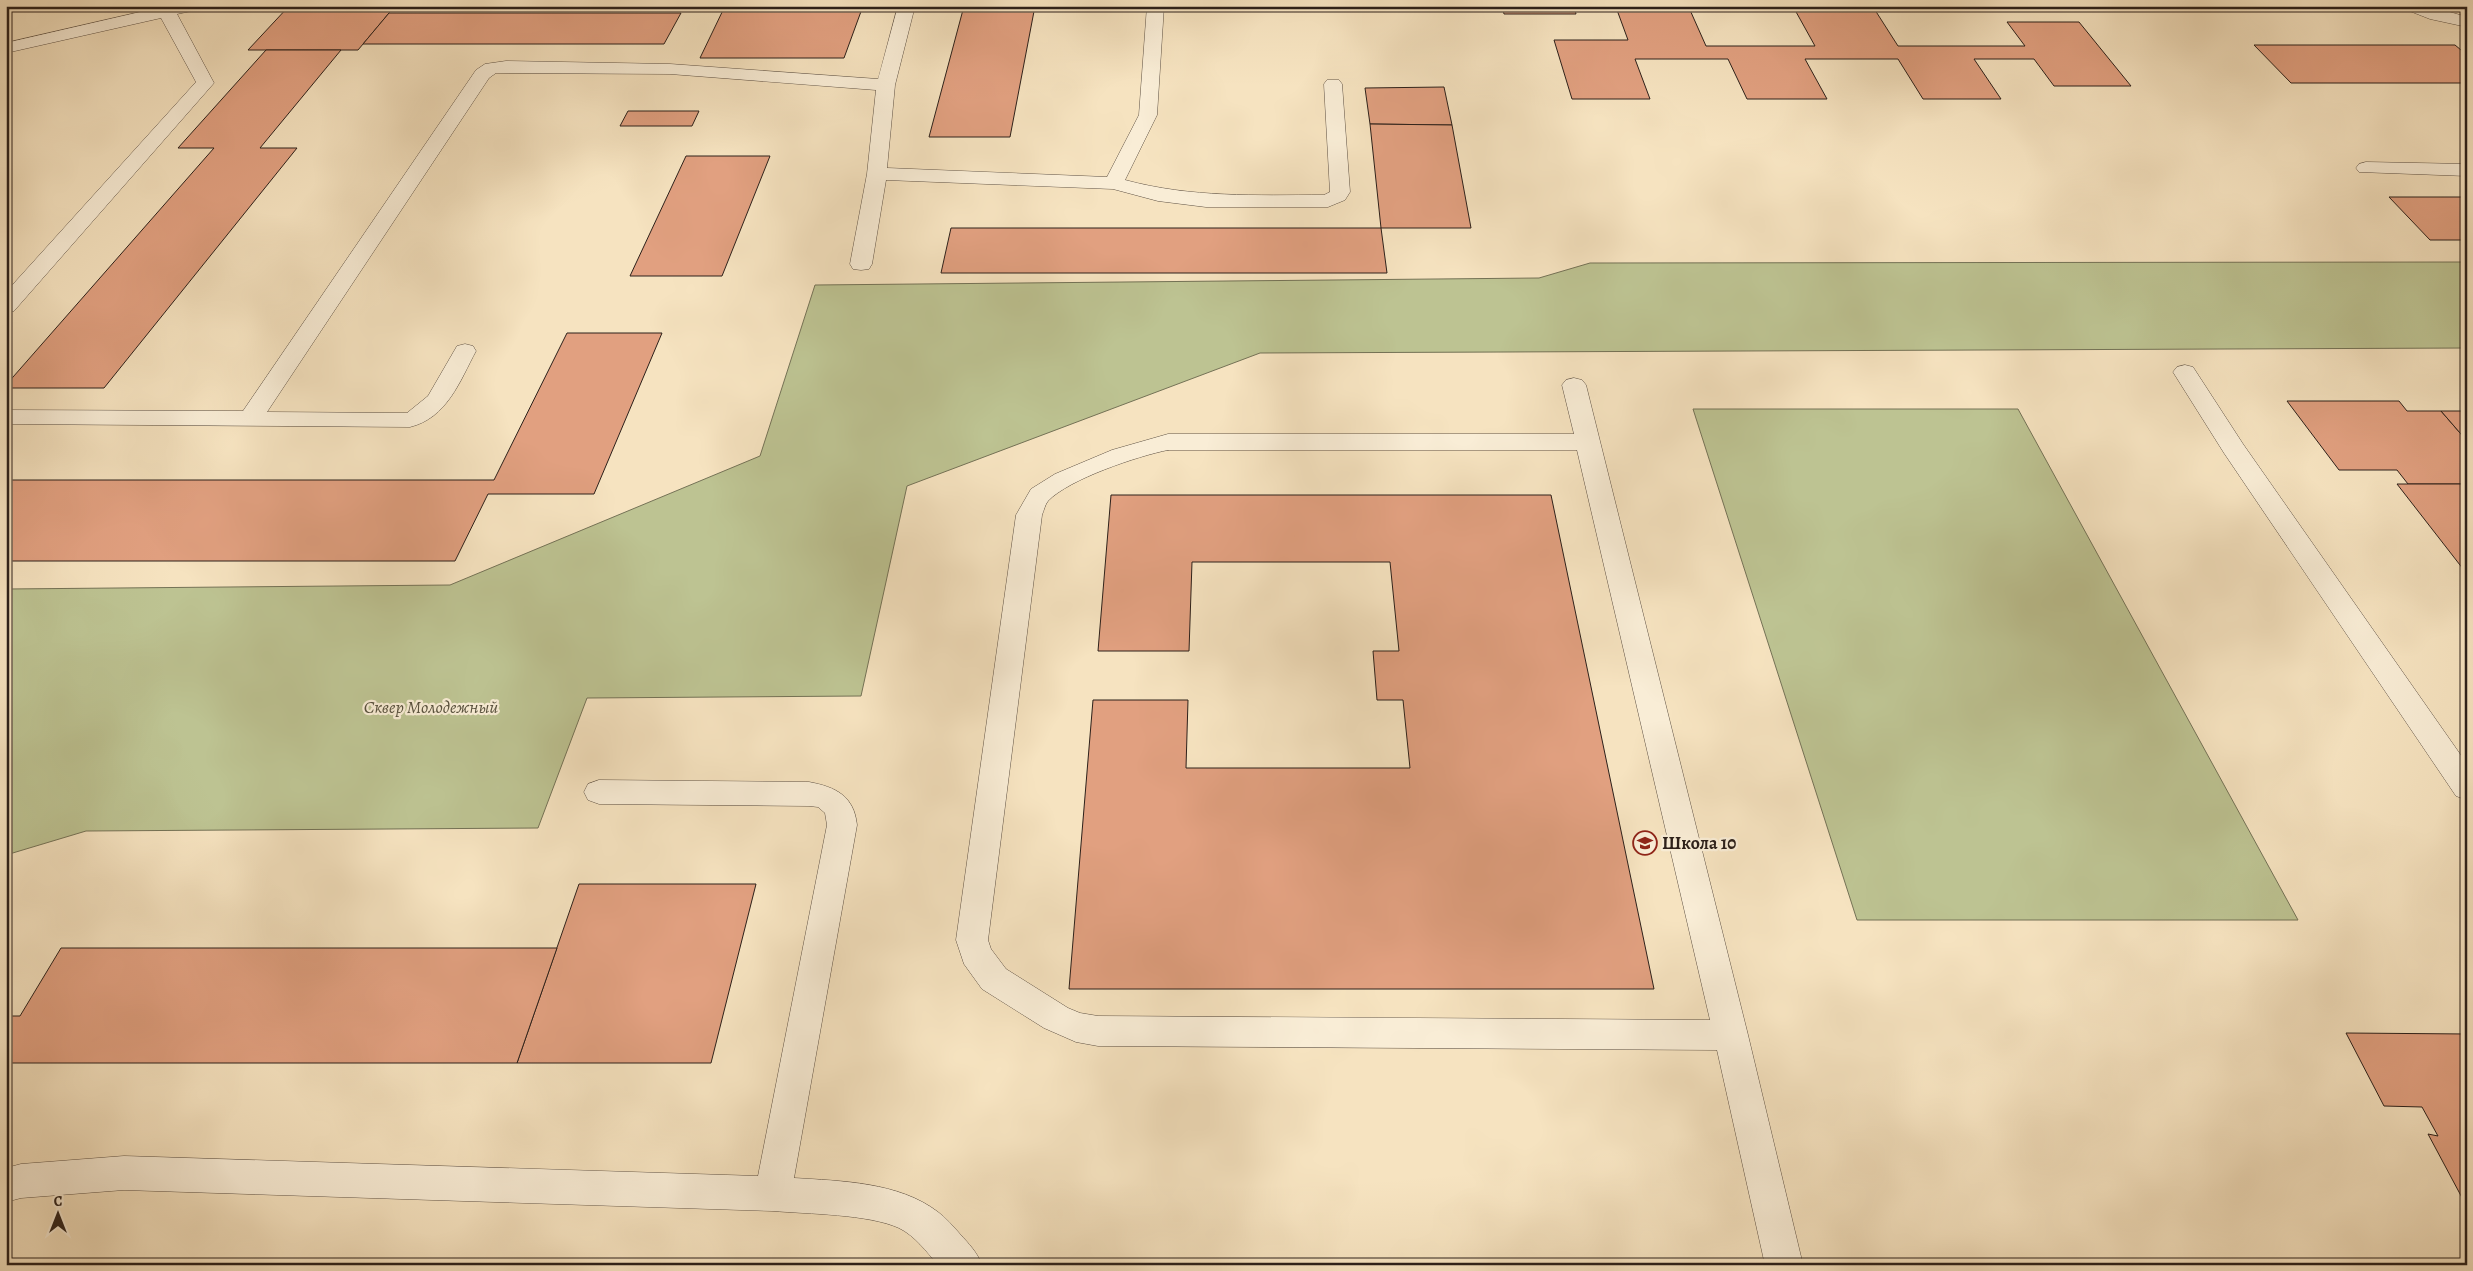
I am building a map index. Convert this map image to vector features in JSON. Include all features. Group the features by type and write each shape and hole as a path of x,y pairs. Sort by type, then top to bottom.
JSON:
{"lane":[{"path":"6,48 190,6"},
{"path":"861,264 877,174 886,85 907,6"},
{"path":"1114,183 1148,116 1156,6"},
{"path":"2413,6 2436,15 2467,22"},
{"path":"6,306 205,83 167,12"},
{"path":"249,420 485,70 506,66 670,69 886,85"},
{"path":"877,174 1114,183 1158,195 1206,201 1320,202 1334,199 1340,192 1333,84"},
{"path":"2366,168 2467,170"},
{"path":"6,417 400,422 419,418 432,407 465,351"},
{"path":"2185,372 2238,456 2467,788"},
{"path":"1574,385 1731,1035 1784,1265"},
{"path":"1588,442 1168,442 1138,449 1063,481 1040,495 1029,515 972,940 976,954 994,979 1056,1018 1076,1027 1098,1031 1731,1035"},
{"path":"599,792 809,794 824,796 835,803 841,812 842,825 773,1194"},
{"path":"6,1185 21,1181 124,1173 773,1194 854,1202 892,1208 925,1224 963,1265"}],"green space":[{"path":"1247,6 1423,6 1255,8"},
{"name":"Сквер Молодежный","path":"2467,262 2467,348 1260,353 907,486 861,696 587,698 538,828 86,831 6,855 6,589 450,585 760,456 815,285 1539,278 1590,263"},
{"path":"1693,409 2018,409 2298,920 1857,920"}],"building":[{"path":"289,6 395,6 358,50 248,50"},
{"path":"725,6 863,6 844,58 700,58"},
{"path":"964,6 1035,6 1010,137 929,137"},
{"path":"1502,6 1574,6 1576,14 1504,14"},
{"path":"1617,10 1690,10 1706,46 1815,46 1795,10 1875,10 1898,46 2025,46 2007,22 2079,22 2131,86 2054,86 2034,59 1974,59 2001,99 1923,99 1898,59 1805,59 1827,99 1747,99 1728,59 1635,59 1650,99 1572,99 1554,40 1628,40"},
{"path":"389,13 681,13 664,44 363,44"},
{"path":"2254,45 2455,45 2467,55 2467,83 2291,83"},
{"path":"266,50 341,50 260,148 297,148 104,388 6,388 6,385 214,148 178,148"},
{"path":"1444,87 1452,125 1370,124 1365,88"},
{"path":"628,111 699,111 692,126 620,126"},
{"path":"1370,124 1452,125 1471,228 1381,228"},
{"path":"686,156 770,156 722,276 630,276"},
{"path":"2389,197 2467,197 2467,240 2430,240"},
{"path":"951,228 1381,228 1387,273 941,273"},
{"path":"567,333 662,333 594,494 488,494 455,561 6,561 6,480 494,480"},
{"path":"2287,401 2399,401 2407,411 2441,411 2467,441 2467,484 2408,484 2397,470 2339,470"},
{"path":"2441,411 2467,411 2467,441"},
{"path":"2397,484 2467,484 2467,574"},
{"name":"Школа 10","path":"1111,495 1551,495 1654,989 1069,989 1093,700 1188,700 1186,768 1410,768 1403,700 1377,700 1373,651 1399,651 1390,562 1192,562 1189,651 1098,651"},
{"path":"579,884 756,884 711,1063 517,1063"},
{"path":"61,948 557,948 517,1063 6,1063 6,1016 20,1016"},
{"path":"2346,1033 2467,1034 2467,1207 2428,1134 2438,1136 2422,1107 2384,1106"}],"place":[{"name":"Школа 10","path":"1645,843"}]}
